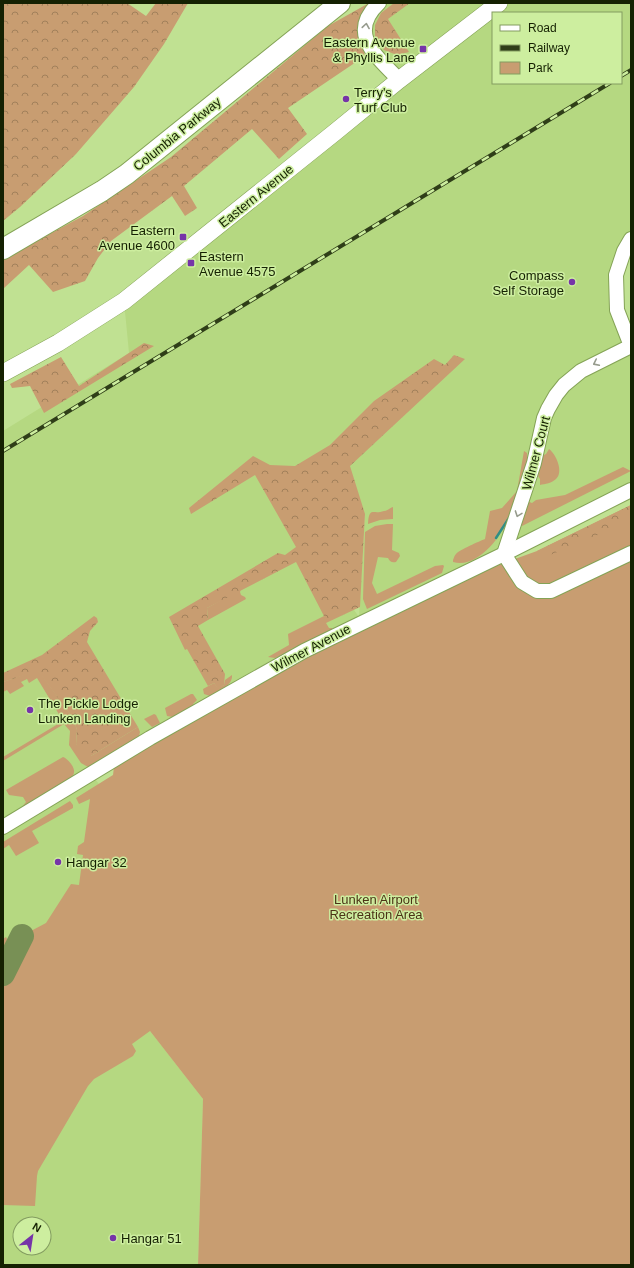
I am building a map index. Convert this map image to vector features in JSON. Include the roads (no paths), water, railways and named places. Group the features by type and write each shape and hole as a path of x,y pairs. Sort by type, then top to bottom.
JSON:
{"highway":[{"name":"Columbia Parkway","path":"3,236 60,205 126,160 283,35 320,3"},
{"name":"Columbia Parkway","path":"3,249 102,191 127,174 340,3"},
{"path":"315,23 352,3"}],"main road":[{"name":"Eastern Avenue","path":"3,373 58,343 124,301 400,80 499,3"}],"street":[{"path":"379,3 372,9 365,24 366,41 370,49 400,80"},
{"path":"631,239 624,251 616,275 617,310 631,346"},
{"name":"Wilmer Court","path":"504,554 534,463 544,418 553,400 564,385 581,371 631,346"},
{"name":"Wilmer Avenue","path":"3,827 150,738 304,651 504,554 631,490"},
{"path":"504,554 522,582 537,590 551,591 631,553"}],"waterway":[{"path":"496,538 509,518"}],"railway":[{"path":"622,75 631,70"},
{"path":"3,451 608,84"}],"place":[{"name":"Eastern Avenue & Phyllis Lane","path":"423,49"},
{"name":"Terry's Turf Club","path":"346,99"},
{"name":"Eastern Avenue 4600","path":"183,237"},
{"name":"Eastern Avenue 4575","path":"191,263"},
{"name":"Compass Self Storage","path":"572,282"},
{"name":"The Pickle Lodge Lunken Landing","path":"30,710"},
{"name":"Hangar 32","path":"58,862"},
{"name":"Hangar 51","path":"113,1238"}],"park label":[{"name":"Lunken Airport Recreation Area","path":"376,906"}]}
